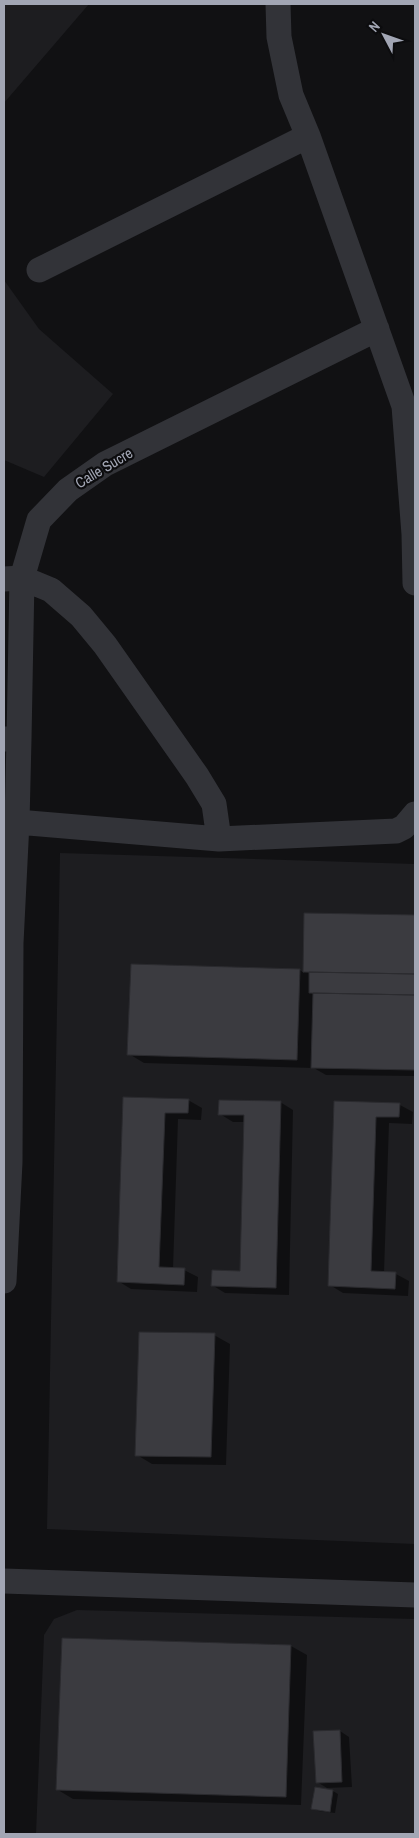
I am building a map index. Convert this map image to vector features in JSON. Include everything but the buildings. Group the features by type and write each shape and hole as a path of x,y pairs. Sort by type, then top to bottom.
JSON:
{"street":[{"path":"278,4 279,37 291,95 308,136 404,406 414,534 415,583"},
{"path":"39,270 308,136"},
{"name":"Calle Sucre","path":"4,1280 7,1162 7,943 17,822 11,739 13,579 39,520 68,490 104,464 377,329"},
{"path":"13,579 51,590 81,616 105,645 197,776 214,804 219,839"},
{"path":"17,822 219,839 396,831 412,827"},
{"path":"4,1581 415,1595"}],"shaded area":[{"path":"4,4 89,4 4,103"},
{"path":"4,280 39,329 113,394 44,477 4,460"},
{"path":"60,853 415,864 415,1544 47,1529"},
{"path":"77,1610 415,1619 415,1834 36,1834 44,1635 54,1619"}]}
